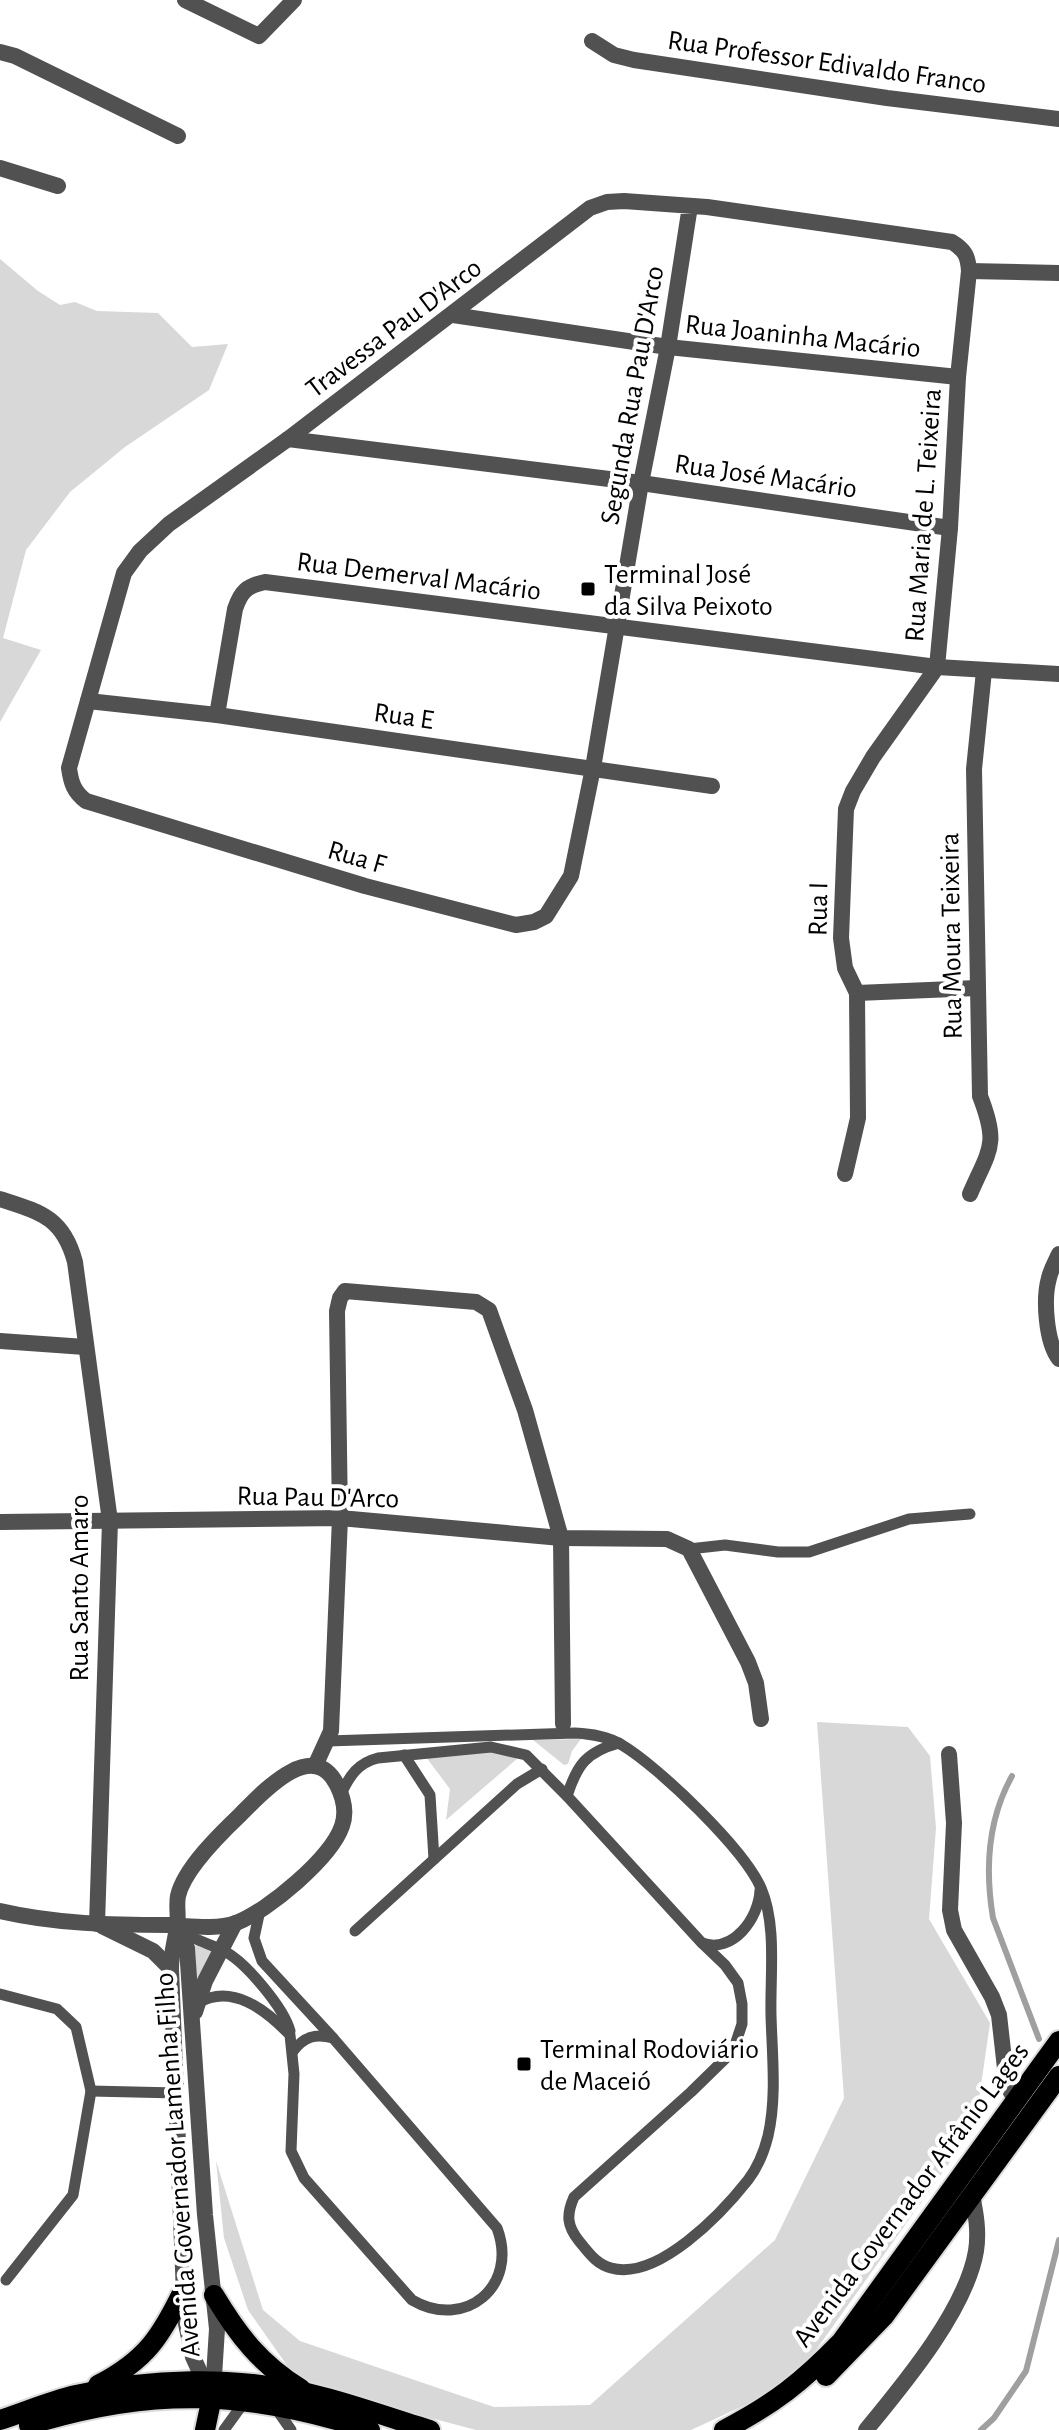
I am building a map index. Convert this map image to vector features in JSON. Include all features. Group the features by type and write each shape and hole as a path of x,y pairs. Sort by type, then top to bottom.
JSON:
{"main road":[{"name":"Avenida Governador Afrânio Lages","path":"724,2430 767,2407 808,2376 841,2342 1059,2041"},
{"name":"Avenida Governador Afrânio Lages","path":"752,2430 774,2418 815,2387 884,2316 1059,2076"},
{"path":"0,2420 74,2396 121,2374 140,2360 166,2327 185,2287"},
{"path":"214,2295 238,2335 274,2370 308,2393"},
{"path":"13,2430 73,2411 242,2383 308,2393 430,2430"},
{"path":"74,2396 111,2389 210,2387 328,2424 370,2430"},
{"path":"205,2430 210,2387"}],"street":[{"path":"185,0 259,36 294,0"},
{"name":"Rua Professor Edivaldo Franco","path":"592,41 614,55 634,60 887,98 1059,119"},
{"path":"0,52 15,56 178,136"},
{"path":"0,168 58,186"},
{"name":"Travessa Pau D'Arco","path":"110,808 86,801 78,795 69,768 124,573 140,551 169,524 288,439 590,208 615,201 690,206 952,242 963,248 969,271"},
{"name":"Segunda Rua Pau D'Arco","path":"571,876 668,347 690,206"},
{"path":"969,271 1059,273"},
{"name":"Rua Maria de L. Teixeira","path":"937,667 950,528 958,377 969,271"},
{"name":"Rua Joaninha Macário","path":"453,315 668,347 958,377"},
{"name":"Rua José Macário","path":"288,439 641,483 950,528"},
{"name":"Rua Demerval Macário","path":"217,715 240,594 250,585 265,582 937,667 1059,674"},
{"name":"Rua I","path":"845,1174 858,1118 857,993 845,968 841,938 846,809 873,757 937,667"},
{"name":"Rua Moura Teixeira","path":"970,1194 992,1139 991,1124 980,1096 977,988 974,769 984,671"},
{"name":"Rua E","path":"88,701 217,715 712,786"},
{"name":"Rua F","path":"110,808 365,886 516,925 546,916 571,876"},
{"path":"857,993 977,988"},
{"name":"Rua Santo Amaro","path":"0,1199 47,1216 62,1228 72,1250 110,1521 97,1924"},
{"path":"1059,1254 1049,1276 1045,1302 1051,1349 1059,1359"},
{"path":"315,1766 331,1731 340,1518 337,1311 345,1291 476,1302 489,1310 525,1410 561,1538 563,1724"},
{"path":"0,1341 85,1347"},
{"name":"Rua Pau D'Arco","path":"0,1522 340,1518 561,1538 667,1539 689,1549"},
{"path":"689,1549 748,1662 756,1683 761,1719"},
{"path":"949,1754 954,1823 950,1910 954,1930 999,2015 1007,2086 1016,2100"},
{"path":"0,1911 53,1922 177,1926 235,1923 261,1909 308,1873 337,1836 345,1809 334,1779 325,1769 301,1767 286,1773 230,1824 206,1850 182,1885 177,1904 177,1926"},
{"path":"177,1904 200,1926"},
{"path":"192,2025 197,2003 235,1923"},
{"path":"97,1924 153,1951 171,1969"},
{"name":"Avenida Governador Lamenha Filho","path":"177,1926 171,1948 171,1969 185,2319 188,2338 210,2387"},
{"name":"Avenida Governador Lamenha Filho","path":"177,1926 187,1948 205,2215 214,2295 217,2344 210,2387"},
{"path":"866,2430 910,2376 937,2335 971,2270 978,2233 972,2195"}],"lane":[{"path":"689,1549 725,1545 778,1552 809,1552 909,1519 970,1514"},
{"path":"328,1741 575,1733 595,1735 619,1743 666,1779 746,1862 760,1885 770,1933 772,2096 769,2134 751,2176 735,2196 679,2248 644,2266 631,2270 612,2269 595,2261 571,2231 567,2219 574,2197 733,2051 739,2039 742,2004 738,1983 725,1965 526,1755 491,1747 380,1758 354,1770 341,1794"},
{"path":"567,1796 574,1776 586,1760 597,1749 619,1743"},
{"path":"404,1755 430,1795 434,1859"},
{"path":"355,1931 517,1784 542,1769"},
{"path":"701,1942 719,1944 746,1927 757,1911 760,1885"},
{"path":"177,1926 191,1938 221,1949 241,1963 282,2013 293,2051 291,2151 304,2178 412,2300 444,2312 466,2308 482,2300 500,2271 501,2250 497,2228 257,1954 254,1938 261,1909"},
{"path":"0,1994 57,2009 76,2027 91,2091 73,2195 6,2280"},
{"path":"197,2003 215,1996 240,1998 258,2007 290,2035"},
{"path":"293,2051 307,2038 322,2035 333,2038"},
{"path":"91,2091 177,2093"},
{"path":"224,2430 246,2400"},
{"path":"274,2405 291,2430"}],"shaded area":[{"path":"0,259 60,305 75,302 97,311 158,313 192,347 228,344 209,390 125,447 70,492 26,550 3,638 41,650 0,722"},
{"path":"817,1722 908,1727 930,1756 936,1828 929,1919 990,2023 975,2127 806,2364 754,2401 691,2430 476,2430 307,2385 286,2364 248,2310 224,2238 216,2161 263,2310 300,2341 494,2407 590,2405 775,2240 844,2098"},
{"path":"581,1739 572,1751 568,1764 564,1765 533,1740"},
{"path":"498,1750 518,1758 446,1820 450,1789 426,1757"},
{"path":"195,1945 213,1951 196,1980"}],"waterway":[{"path":"1012,1776 993,1827 989,1882 993,1918 1039,2039"},
{"path":"981,2430 994,2418 1026,2371 1059,2240"}],"place":[{"name":"Terminal José da Silva Peixoto","path":"588,589"},
{"name":"Terminal Rodoviário de Maceió","path":"524,2064"}]}
